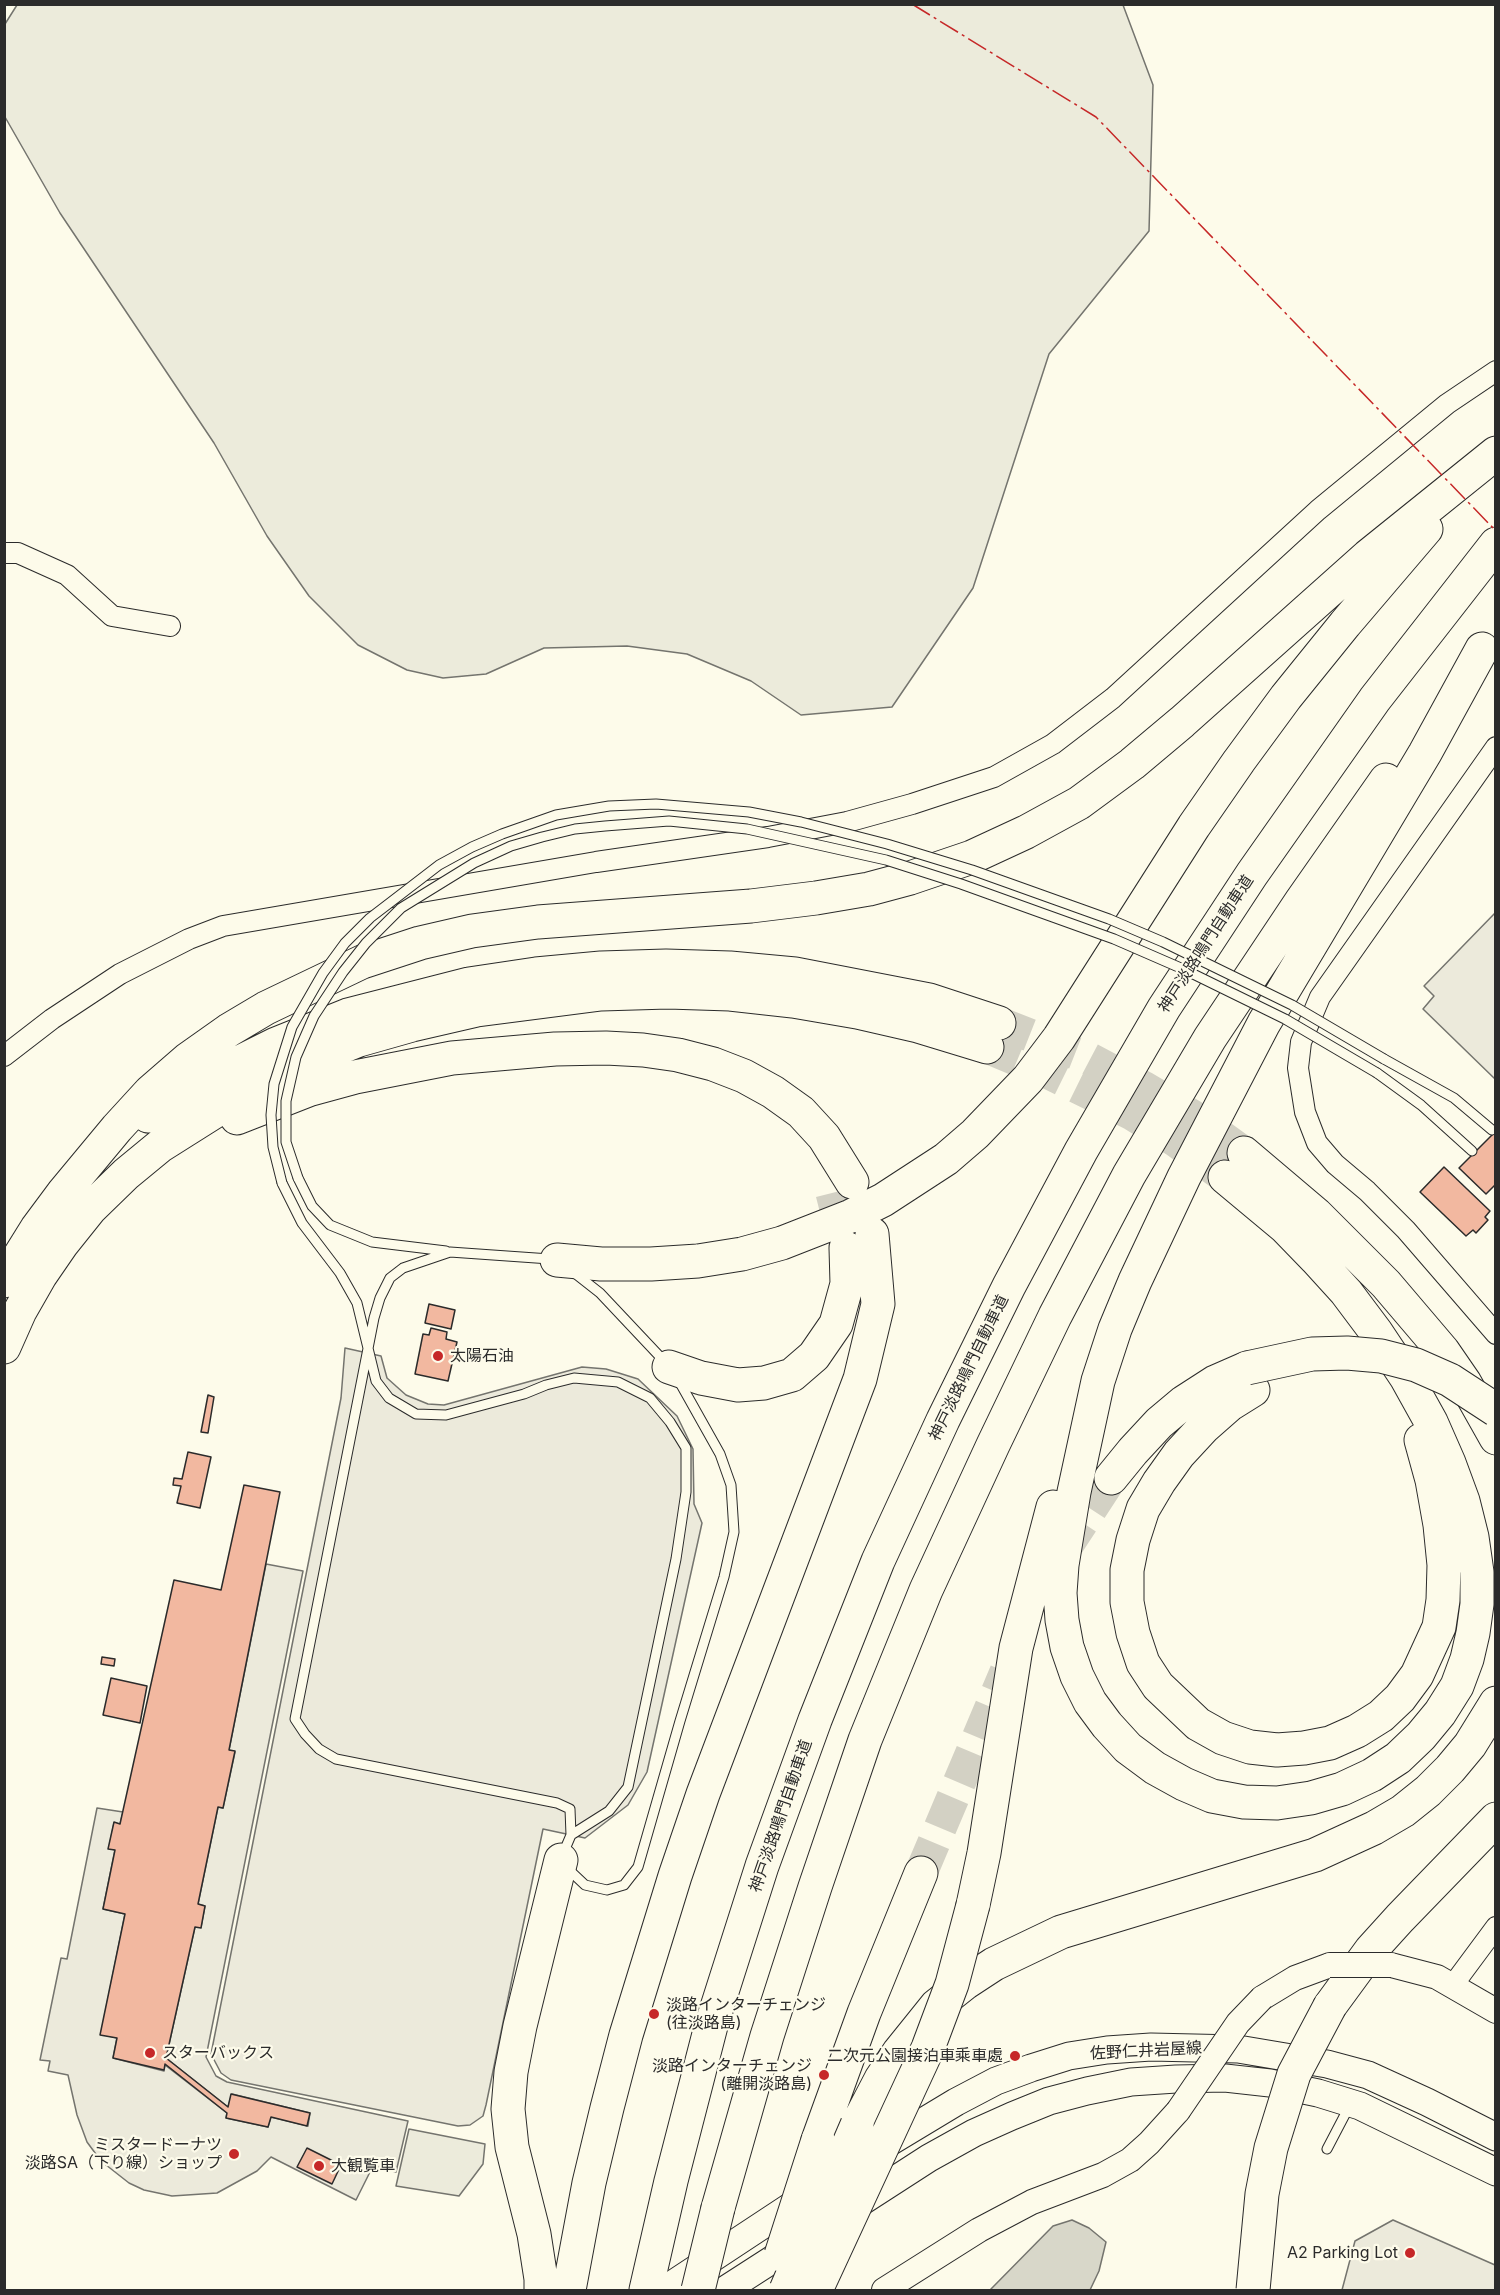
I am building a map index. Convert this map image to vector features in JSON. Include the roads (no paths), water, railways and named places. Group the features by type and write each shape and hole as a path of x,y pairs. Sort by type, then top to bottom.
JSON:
{"highway":[{"path":"4,1281 37,1228 117,1128 150,1092 188,1059 229,1029 266,1008 362,962 420,943 472,931 538,922 751,906 816,898 869,889 972,857 1026,832 1079,803 1132,764 1368,556 1492,456"},
{"path":"557,1260 601,1264 675,1263 742,1254 818,1230 883,1200 946,1159 975,1134 1028,1079 1059,1038 1194,826 1286,698 1406,550 1492,456"},
{"name":"神戸淡路鳴門自動車道","path":"646,2290 711,2026 762,1866 815,1720 878,1562 948,1409 1009,1286 1081,1151 1164,1008 1252,874 1375,699 1496,544"},
{"path":"816,2290 928,2048 952,1984 984,1853 1016,1648 1057,1494 1115,1329 1184,1177 1264,1023 1425,753 1489,640"},
{"path":"698,2290 718,2208 767,2036 866,1740 926,1590 1050,1327 1129,1175 1210,1038 1302,900 1396,766 1489,640"},
{"path":"4,1347 20,1311 62,1244 90,1209 126,1174 160,1146 201,1118 307,1061 359,1040 477,1010 601,994 668,992 730,994 793,1001 918,1026 993,1035 929,1000 795,974 730,968 666,966 601,968 536,974 469,984 410,998 348,1015 276,1044 228,1068 154,1112 90,1161"},
{"path":"126,1174 166,1149 209,1129 311,1089 355,1077 452,1058 503,1052 606,1048 678,1055 713,1064 744,1076 773,1092 801,1112 824,1137 842,1188"},
{"path":"1098,1381 1065,1539 1060,1593 1067,1647 1077,1676 1090,1702 1128,1748 1155,1768 1184,1784 1212,1796 1244,1802 1277,1803 1311,1798 1342,1789 1372,1775 1398,1758 1421,1736 1440,1713 1457,1686 1467,1659 1477,1604 1477,1572 1472,1537 1463,1501 1431,1422 1406,1377 1346,1292 1277,1220 1234,1165 1338,1235 1416,1318 1465,1383 1496,1438"},
{"path":"569,2290 589,2183 607,2108 626,2035 675,1876 703,1794 860,1379 878,1304 859,1241 836,1324 814,1356 792,1375 764,1383 738,1385 701,1378 669,1366"},
{"path":"1250,1379 1229,1405 1179,1454 1143,1509 1133,1540 1127,1570 1127,1602 1133,1633 1143,1663 1158,1686 1198,1724 1223,1738 1250,1747 1277,1750 1304,1748 1339,1739 1381,1716 1400,1698 1417,1675 1439,1627 1443,1600 1444,1565 1432,1480 1418,1429 1376,1332"},
{"path":"1111,1478 1159,1423 1184,1402 1215,1382 1275,1378 1329,1363 1385,1363 1450,1380 1496,1410"},
{"path":"786,2290 857,2125 881,2079 915,2030 936,2006 974,1976 1028,1946 1061,1932 1315,1855 1374,1828 1403,1811 1450,1769 1470,1745 1496,1704"},
{"path":"1253,2290 1262,2194 1271,2148 1294,2074 1330,2006 1371,1950 1496,1819"},
{"path":"541,2290 542,2279 534,2234 512,2147 508,2109 511,2072 520,2026 566,1848"},
{"path":"770,2290 818,2140 864,2013 921,1873"}],"main road":[{"name":"佐野仁井岩屋線","path":"664,2290 917,2124 996,2081 1069,2056 1107,2050 1195,2047 1282,2054 1368,2075 1496,2137"},
{"name":"佐野仁井岩屋線","path":"725,2290 929,2158 974,2133 1049,2102 1131,2082 1225,2078 1318,2092 1352,2103 1405,2126 1496,2172"}],"street":[{"path":"4,1056 52,1019 120,974 189,939 223,926 596,862 780,835 847,822 912,804 994,777 1053,744 1113,698 1318,510 1447,404 1496,371"},
{"path":"4,552 18,553 67,575 112,616 170,626"},
{"path":"1496,747 1320,997 1301,1042 1298,1068 1305,1112 1317,1143 1335,1164 1367,1191 1406,1230 1496,1334"},
{"path":"1453,1985 1496,1927"},
{"path":"884,2290 979,2230 1032,2202 1103,2175 1130,2160 1178,2111 1238,2023 1262,1998 1294,1978 1330,1965 1391,1965 1437,1977 1496,2011"}],"lane":[{"path":"566,1848 609,1811 628,1787 676,1559 686,1492 686,1448 670,1422 650,1398 618,1382 574,1378 546,1385 524,1394 446,1414 416,1414 389,1398 376,1381 357,1303 340,1273 302,1223 282,1183 273,1147 272,1115 274,1084 292,1027 323,973 345,943 370,918 439,865 502,834 556,815 609,806 676,805 759,814 876,841 972,870 1109,919 1163,942 1292,1005 1454,1098 1492,1130"},
{"path":"450,1252 403,1268 390,1278 380,1298 295,1719 319,1749 336,1759 557,1803 570,1809 566,1848 573,1875 585,1886 607,1890 624,1885 638,1868 724,1577 734,1532 730,1485 720,1454 688,1394 669,1366 600,1293 557,1260 450,1252 372,1242 330,1225 312,1206 298,1178 286,1142 286,1101 296,1057 314,1016 343,972 366,943 401,908 474,862 511,846 575,829 605,825 669,821 747,829 886,860 962,884 1114,939 1183,969 1285,1019 1377,1072 1421,1105 1472,1151"},
{"path":"1327,2149 1352,2103"}],"tunnel":[{"path":"999,1023 1090,1059 1143,1087 1194,1117 1244,1153"},
{"path":"987,1047 1049,1073 1132,1114 1176,1141 1225,1177"},
{"path":"832,1193 846,1248"},
{"path":"1064,1550 1111,1478"},
{"path":"921,1873 1006,1672"}],"place":[{"name":"太陽石油","path":"438,1356"},
{"name":"淡路インターチェンジ (往淡路島)","path":"654,2014"},
{"name":"スターバックス","path":"150,2053"},
{"name":"二次元公園接泊車乘車處","path":"1015,2056"},
{"name":"淡路インターチェンジ (離開淡路島)","path":"824,2075"},
{"name":"ミスタードーナツ 淡路SA（下り線）ショップ","path":"234,2154"},
{"name":"大観覧車","path":"319,2166"},
{"name":"A2 Parking Lot","path":"1410,2253"}]}
